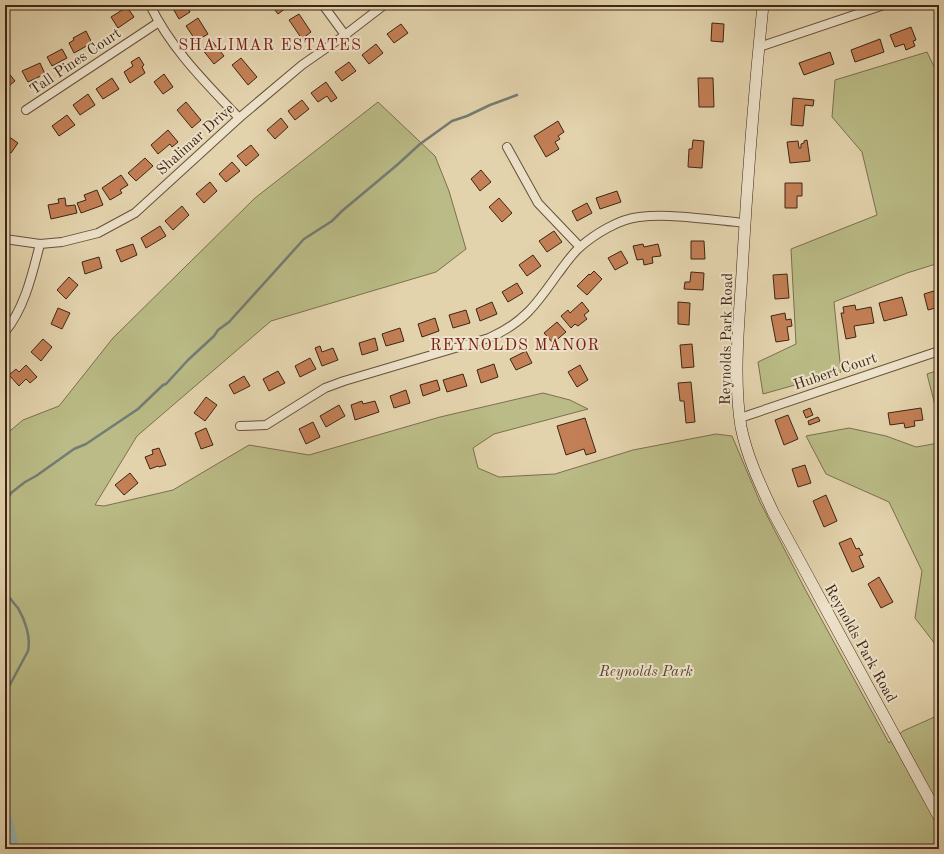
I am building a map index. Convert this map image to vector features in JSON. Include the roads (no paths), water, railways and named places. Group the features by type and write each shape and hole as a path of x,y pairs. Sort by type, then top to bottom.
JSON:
{"main road":[{"name":"Reynolds Park Road","path":"763,5 745,223 739,327 738,388 740,418 744,442 756,475 773,512 939,817"}],"street":[{"path":"150,5 159,22 179,52 238,118"},
{"path":"323,5 345,35"},
{"name":"Shalimar Drive","path":"5,239 40,244 62,242 98,233 135,213 238,118 302,65 384,5"},
{"path":"759,47 884,5"},
{"name":"Tall Pines Court","path":"26,110 159,22"},
{"path":"507,147 538,203 580,247"},
{"path":"240,426 266,425 325,388 489,338 504,331 526,315 537,303 570,258 580,247 611,227 626,220 638,217 673,216 745,223"},
{"path":"5,332 14,321 28,289 40,244"},
{"name":"Hubert Court","path":"740,418 939,351"}],"waterway":[{"path":"5,503 11,493 25,482 138,409 163,385 166,384 188,360 214,336 218,330 229,322 304,239 332,221 420,144 452,121 517,95"},
{"path":"5,590 18,608 23,618 29,640 28,651 5,694"},
{"path":"5,821 11,849"}],"district":[{"name":"SHALIMAR ESTATES","path":"270,44"},
{"name":"REYNOLDS MANOR","path":"515,344"}],"park label":[{"name":"Reynolds Park","path":"646,671"}]}
